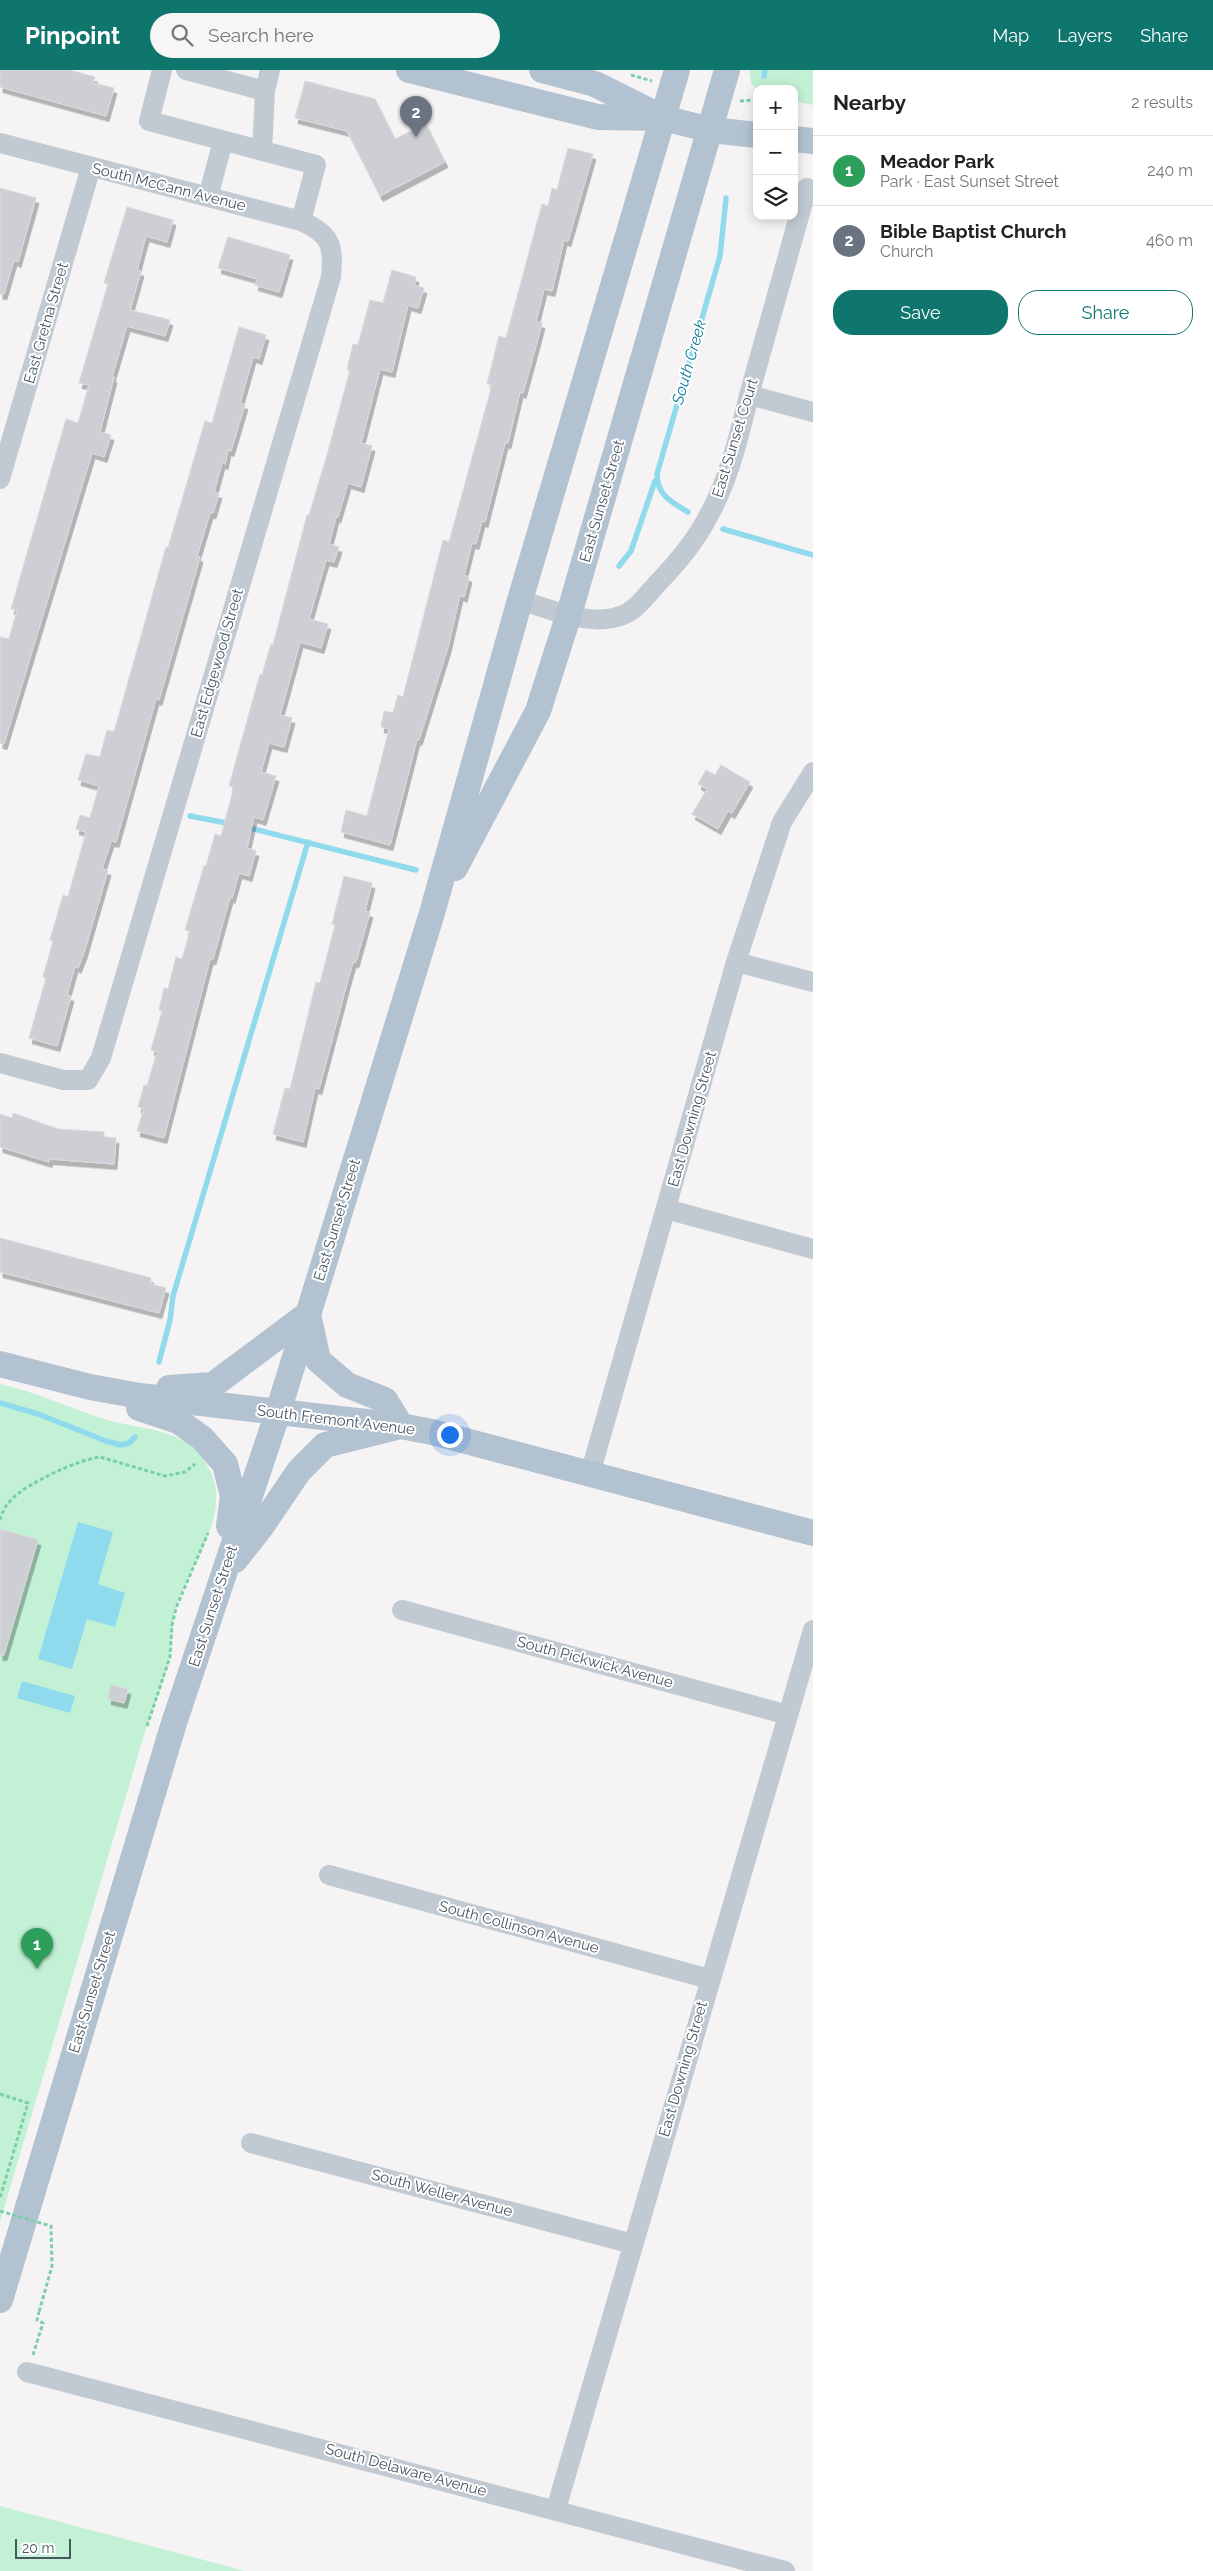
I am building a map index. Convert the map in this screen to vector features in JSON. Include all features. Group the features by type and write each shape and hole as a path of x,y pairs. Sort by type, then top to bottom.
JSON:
{"main road":[{"path":"409,70 598,117 663,118"},
{"path":"542,70 595,84 663,118 711,130 753,135"},
{"name":"East Sunset Street","path":"0,2300 174,1723 278,1412 432,913 520,600 677,70"},
{"name":"East Sunset Street","path":"432,913 538,711 569,614 727,70"},
{"path":"798,139 813,141"},
{"path":"103,1390 114,1386 169,1388 213,1385 308,1314 318,1360 347,1385 384,1400 401,1426 325,1445 299,1471 261,1527 224,1574"},
{"name":"South Fremont Avenue","path":"0,1364 103,1390 168,1400 401,1426 464,1440 813,1533"},
{"path":"103,1390 123,1402 178,1421 202,1438 225,1464 233,1496 224,1574"}],"street":[{"path":"162,70 149,121 316,165 301,221"},
{"path":"186,70 264,91"},
{"path":"262,151 264,91 270,70"},
{"path":"208,197 223,140"},
{"name":"South McCann Avenue","path":"0,143 301,221 321,230 330,243"},
{"name":"East Gretna Street","path":"0,478 91,167"},
{"name":"East Sunset Court","path":"520,600 569,614 607,619 624,615 637,606 684,554 699,534 721,489 806,188"},
{"name":"East Edgewood Street","path":"0,1063 63,1080 88,1080 104,1049 331,277 333,259 330,243"},
{"path":"749,395 813,412"},
{"name":"East Downing Street","path":"590,1474 736,962 782,822 813,772"},
{"path":"736,962 813,982"},
{"path":"666,1209 813,1249"},
{"name":"South Pickwick Avenue","path":"402,1610 788,1715"},
{"name":"East Downing Street","path":"556,2509 709,1979 813,1630"},
{"name":"South Collinson Avenue","path":"329,1875 709,1979"},
{"name":"South Weller Avenue","path":"251,2143 633,2244"},
{"name":"South Delaware Avenue","path":"27,2372 556,2509 785,2571"}],"path":[{"path":"0,1520 13,1498 69,1465 89,1458 100,1457 165,1476 185,1472 196,1462"},
{"path":"147,1726 170,1657 172,1624 176,1608 186,1581 204,1546 210,1527"},
{"path":"0,2094 28,2103 0,2198"},
{"path":"0,2211 51,2226 52,2266 37,2320 43,2323 27,2372"}],"green space":[{"path":"749,70 813,70 813,105 798,102 798,85 753,85"},
{"path":"0,1384 29,1392 111,1421 158,1431 184,1441 201,1456 209,1469 215,1483 216,1506 208,1535 176,1607 168,1666 144,1735 0,2222"},
{"path":"0,2506 219,2564 244,2571 0,2571"}],"water":[{"path":"78,1522 113,1532 98,1584 125,1593 115,1627 87,1619 72,1669 38,1659"},
{"path":"22,1681 75,1696 70,1713 17,1698"}],"building":[{"path":"0,70 70,70 95,77 93,83 114,88 106,116 0,87"},
{"path":"305,81 375,99 395,139 426,124 445,162 380,196 347,131 295,118"},
{"path":"568,148 593,154 568,241 564,240 552,291 544,289 536,321 542,323 523,393 520,392 508,443 505,443 485,522 482,521 476,544 472,543 464,575 469,577 464,597 460,595 448,647 419,740 417,739 390,845 341,832 346,810 367,816 389,729 381,727 384,711 393,713 398,695 403,697 443,540 449,542 492,385 487,384 499,336 506,338 542,204 548,206 552,188 557,190"},
{"path":"0,188 36,198 18,262 14,260 4,294 0,294"},
{"path":"127,207 173,220 167,242 146,236 137,270 141,271 130,310 170,320 165,336 127,326 112,377 114,377 100,432 111,435 104,457 92,453 4,744 0,743 0,637 9,639 17,610 11,609 66,419 78,423 89,385 79,383 108,284 104,283"},
{"path":"228,237 290,255 279,292 255,285 257,279 218,268"},
{"path":"392,270 416,277 414,285 424,288 418,308 408,305 392,372 380,369 361,443 372,446 361,487 348,483 338,517 336,517 329,544 339,547 334,562 326,560 309,619 328,624 321,648 300,642 280,715 292,718 284,747 269,743 261,772 276,776 263,820 254,817 247,848 256,851 249,876 239,873 232,898 230,897 213,959 210,959 164,1138 137,1131 144,1108 138,1107 144,1085 147,1086 157,1052 151,1050 162,1011 159,1010 164,988 168,989 176,957 182,959 190,931 185,930 204,866 206,866 215,834 221,836 234,787 229,786 260,674 262,675 271,644 273,645 307,515 309,515 327,455 350,370 347,370 353,344 358,345 370,300 383,303"},
{"path":"239,327 266,335 259,359 253,357 240,403 245,404 231,451 228,450 225,464 222,463 214,492 219,493 213,513 210,513 197,556 200,557 159,700 156,699 116,842 111,841 102,869 108,870 84,953 78,968 75,966 67,995 71,996 57,1046 29,1038 46,978 43,977 53,941 50,940 63,895 68,897 86,832 76,829 80,815 90,818 99,786 78,780 86,754 100,757 107,730 114,732 166,547 168,548 205,421 212,423"},
{"path":"721,765 750,782 732,813 728,811 718,829 692,814 707,789 698,784 706,770 715,775"},
{"path":"344,876 372,883 365,911 370,912 356,962 353,962 319,1089 315,1088 303,1142 273,1134 285,1088 290,1089 316,982 320,983 335,925 332,924"},
{"path":"13,1113 58,1129 104,1132 104,1137 116,1138 114,1164 50,1159 49,1162 0,1147 0,1114 12,1118"},
{"path":"0,1238 151,1278 150,1284 166,1288 159,1313 0,1272"},
{"path":"0,1529 38,1540 4,1655 0,1655"},
{"path":"111,1685 128,1689 124,1703 108,1699"}],"waterway":[{"name":"South Creek","path":"764,76 765,70"},
{"name":"South Creek","path":"688,512 662,493 657,474 720,256 726,198"},
{"path":"619,566 631,551 655,481"},
{"name":"South Creek","path":"723,529 813,555"},
{"path":"190,816 232,824"},
{"path":"246,827 416,870"},
{"path":"159,1362 170,1320 173,1296 308,842"},
{"path":"0,1403 38,1414 106,1441 121,1445 129,1443 135,1437"}],"place":[{"name":"Bible Baptist Church","path":"416,137"},
{"name":"Meador Park","path":"37,1969"}]}
